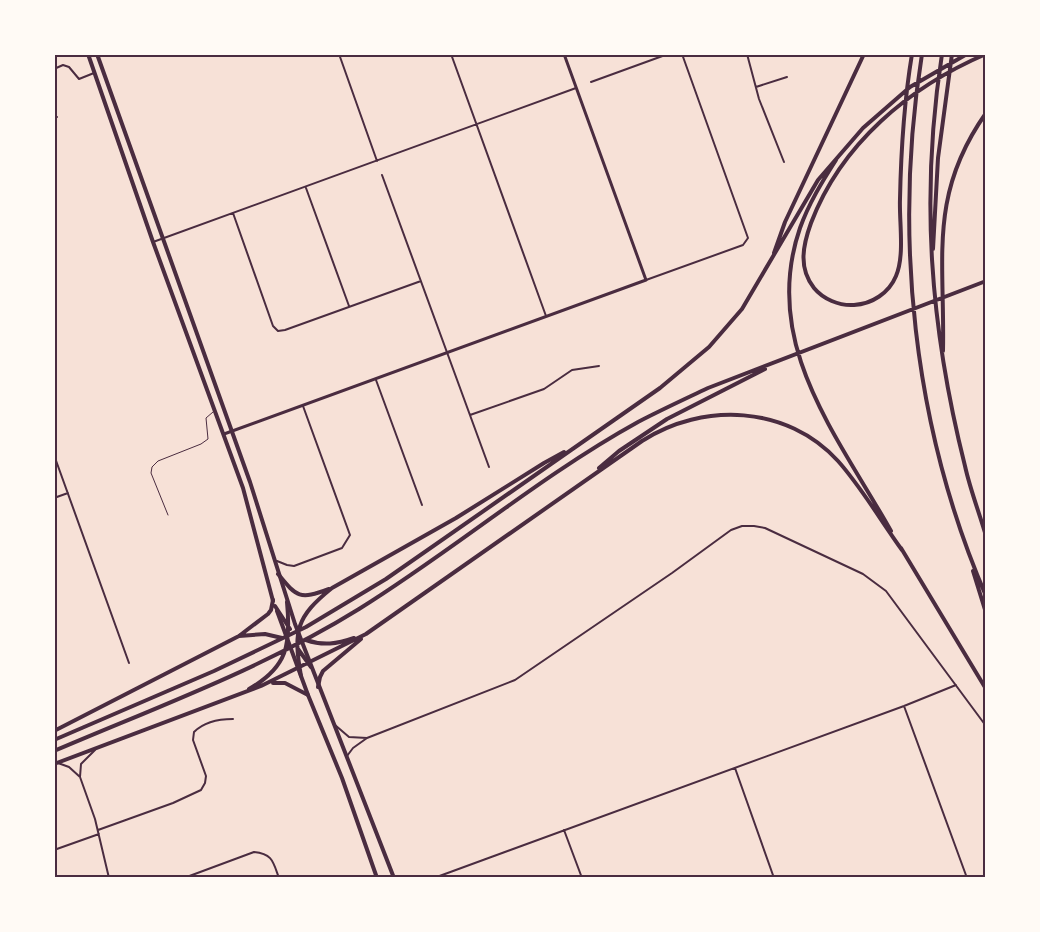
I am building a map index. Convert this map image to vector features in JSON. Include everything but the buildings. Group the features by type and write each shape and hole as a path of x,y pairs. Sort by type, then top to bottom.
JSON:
{"main road":[{"path":"88,54 247,501 275,606 287,628 313,642 333,644 366,634"},
{"path":"97,54 250,482 298,635 394,877"},
{"path":"768,267 785,222 864,54"},
{"path":"912,54 905,107 901,164 898,270 890,287 872,301 856,305 835,303 823,296 809,281 804,266 805,240 821,200 836,174 856,147 894,110 929,84 986,54"},
{"path":"922,54 910,170 913,303 918,345 936,443 950,500 986,613"},
{"path":"942,54 932,130 929,183 935,313 943,364 965,468 986,536"},
{"path":"932,277 938,159 952,54"},
{"path":"54,740 214,671 306,627 386,579 660,388 696,360 741,309 818,180 843,149 876,114 895,99 924,78 964,55"},
{"path":"943,364 942,239 946,200 952,176 965,145 986,113"},
{"path":"843,149 816,193 796,243 789,295 794,342 802,369 822,412 986,689"},
{"path":"54,751 223,679 317,633 359,609 438,557 557,473 628,428 708,388 986,280"},
{"path":"579,484 619,451 667,419 776,363"},
{"path":"56,764 261,687 310,665 366,634 656,432 692,418 714,414 753,416 793,429 828,452 846,472 902,550"},
{"path":"377,877 342,778 301,676 298,635 301,621 311,605 332,588 456,518 544,463 576,447"},
{"path":"968,554 986,596"},
{"path":"278,574 292,591 303,596 332,588"},
{"path":"54,731 238,636 268,614 273,600"},
{"path":"287,602 288,642 299,668"},
{"path":"238,636 258,633 273,635 298,650 310,665"},
{"path":"318,687 323,672 366,634"},
{"path":"238,695 269,675 284,657 288,642"},
{"path":"261,687 285,683 308,695"}],"street":[{"path":"339,54 378,160"},
{"path":"451,54 546,316"},
{"path":"564,54 646,280"},
{"path":"591,82 668,54"},
{"path":"224,434 376,380 743,244 748,240 748,234 682,54"},
{"path":"747,54 756,87 784,162"},
{"path":"54,69 69,67 79,79 95,73"},
{"path":"756,87 787,77"},
{"path":"153,242 576,88"},
{"path":"382,175 489,467"},
{"path":"306,187 349,306"},
{"path":"232,213 273,326 278,331 421,280"},
{"path":"470,416 544,389 572,370 599,366"},
{"path":"376,380 422,505"},
{"path":"273,558 286,565 294,566 342,548 350,535 303,406"},
{"path":"54,455 129,663"},
{"path":"54,498 68,493"},
{"path":"346,758 353,748 367,738 515,680 672,573 722,536 742,526 765,528 876,582 886,591 986,726"},
{"path":"434,878 956,685"},
{"path":"904,706 967,878"},
{"path":"54,850 201,790 206,776 193,740 194,732 200,726 221,719 233,719"},
{"path":"333,723 349,737 367,738"},
{"path":"97,749 81,764 80,777 98,832 109,878"},
{"path":"56,764 69,767 80,777"},
{"path":"734,767 774,878"},
{"path":"564,830 582,878"},
{"path":"184,878 254,852 264,853 273,860 279,878"}],"lane":[{"path":"168,515 151,472 153,467 158,461 208,439 206,418 215,410"}]}
